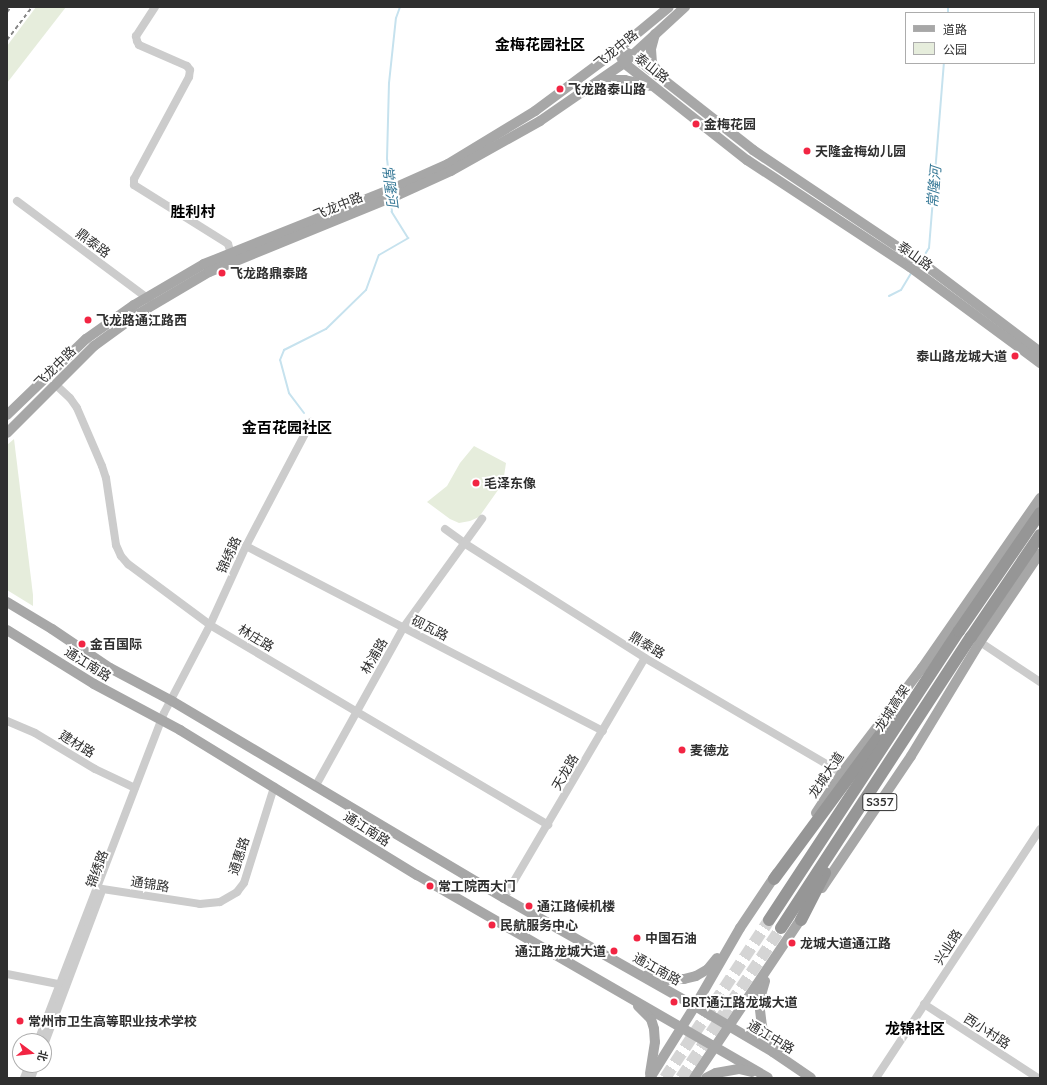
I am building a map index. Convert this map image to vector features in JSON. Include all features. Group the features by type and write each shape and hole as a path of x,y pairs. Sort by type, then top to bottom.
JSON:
{"highway":[{"name":"龙城高架","path":"769,920 959,631 1040,513"},
{"name":"龙城高架","path":"781,928 975,640 1040,535"},
{"path":"774,879 959,631"},
{"path":"801,920 820,880 975,640"}],"main road":[{"name":"飞龙中路","path":"7,433 94,346 138,314 210,272 390,194 448,164 535,111 617,50 669,7"},
{"name":"飞龙中路","path":"7,415 86,340 146,298 204,264 451,171 540,121 624,62 685,7"},
{"path":"655,34 651,49 652,63 662,78"},
{"name":"泰山路","path":"617,50 632,55 753,150 912,263 918,274 1040,363"},
{"name":"泰山路","path":"617,50 624,62 747,160 912,263 925,265 1040,352"},
{"path":"586,88 607,80 625,80 642,83 659,90"},
{"name":"龙城大道","path":"650,1078 696,1006 740,928 774,879 842,773 922,668 1040,498"},
{"path":"975,640 1040,553"},
{"name":"通江南路","path":"7,602 52,629 110,668 172,701 504,898 696,1006"},
{"name":"通江南路","path":"7,630 94,684 164,721 417,875 683,1027 714,1048"},
{"path":"694,1078 770,968 801,920"},
{"path":"624,966 668,980 684,979 696,976 708,969 740,928"},
{"path":"770,968 759,1002 765,1037 800,1070"},
{"path":"616,990 637,1005 650,1019 655,1042 650,1078"},
{"name":"通江中路","path":"696,1006 773,1052 811,1078"},
{"path":"714,1048 767,1077"},
{"path":"706,1078 716,1073 739,1070 767,1077"}],"street":[{"path":"155,7 136,36 137,41 139,44 188,66 190,70 188,77 134,179 134,185 228,244 231,253"},
{"name":"鼎泰路","path":"16,201 156,304"},
{"name":"林庄路","path":"56,385 70,398 77,408 102,466 106,478 116,545 121,556 128,564 210,625 548,825"},
{"name":"锦绣路","path":"48,1033 63,985 172,701 210,625 246,546 311,422"},
{"name":"林浦路","path":"315,787 403,628 482,519"},
{"name":"鼎泰路","path":"445,529 464,543 645,658 842,773"},
{"name":"砚瓦路","path":"246,546 602,731"},
{"path":"975,640 1040,682"},
{"name":"天龙路","path":"504,898 645,658"},
{"name":"建材路","path":"7,721 35,733 94,769 135,788"},
{"name":"锦绣路","path":"99,889 135,788 164,721"},
{"name":"通惠路","path":"200,904 220,902 237,892 244,883 274,787"},
{"name":"兴业路","path":"876,1078 1040,828"},
{"name":"通锦路","path":"99,889 200,904"},
{"path":"7,974 63,985"},
{"name":"锦绣路","path":"42,1033 63,985"},
{"name":"西小村路","path":"924,1004 1038,1078"}],"green space":[{"path":"36,7 66,7 7,83 7,46"},
{"path":"14,439 33,595 33,606 7,590 7,445"},
{"path":"474,446 506,463 503,483 479,517 470,521 459,523 450,519 427,502 447,486 460,463"}],"waterway":[{"name":"常隆河","path":"390,187 387,159 389,83 396,18 400,7"},
{"name":"常隆河","path":"948,7 948,12"},
{"name":"常隆河","path":"922,259 929,248 944,64"},
{"name":"常隆河","path":"304,413 289,393 280,360 284,350 326,329 366,290 379,255 408,238 392,212 391,201"},
{"name":"常隆河","path":"889,296 901,290 912,272"}],"tunnel":[{"path":"665,1078 769,920"},
{"path":"681,1078 781,928"}],"railway":[{"path":"7,12 11,7"},
{"path":"7,40 32,7"}],"place":[{"name":"飞龙路泰山路","path":"560,89"},
{"name":"金梅花园","path":"696,124"},
{"name":"天隆金梅幼儿园","path":"807,151"},
{"name":"飞龙路鼎泰路","path":"222,273"},
{"name":"飞龙路通江路西","path":"88,320"},
{"name":"泰山路龙城大道","path":"1015,356"},
{"name":"毛泽东像","path":"476,483"},
{"name":"金百国际","path":"82,644"},
{"name":"麦德龙","path":"682,750"},
{"name":"常工院西大门","path":"430,886"},
{"name":"通江路候机楼","path":"529,906"},
{"name":"民航服务中心","path":"492,925"},
{"name":"中国石油","path":"637,938"},
{"name":"龙城大道通江路","path":"792,943"},
{"name":"通江路龙城大道","path":"614,951"},
{"name":"BRT通江路龙城大道","path":"674,1002"},
{"name":"常州市卫生高等职业技术学校","path":"20,1021"}],"district":[{"name":"金梅花园社区","path":"540,45"},
{"name":"胜利村","path":"193,212"},
{"name":"金百花园社区","path":"287,428"},
{"name":"龙锦社区","path":"915,1029"}]}
